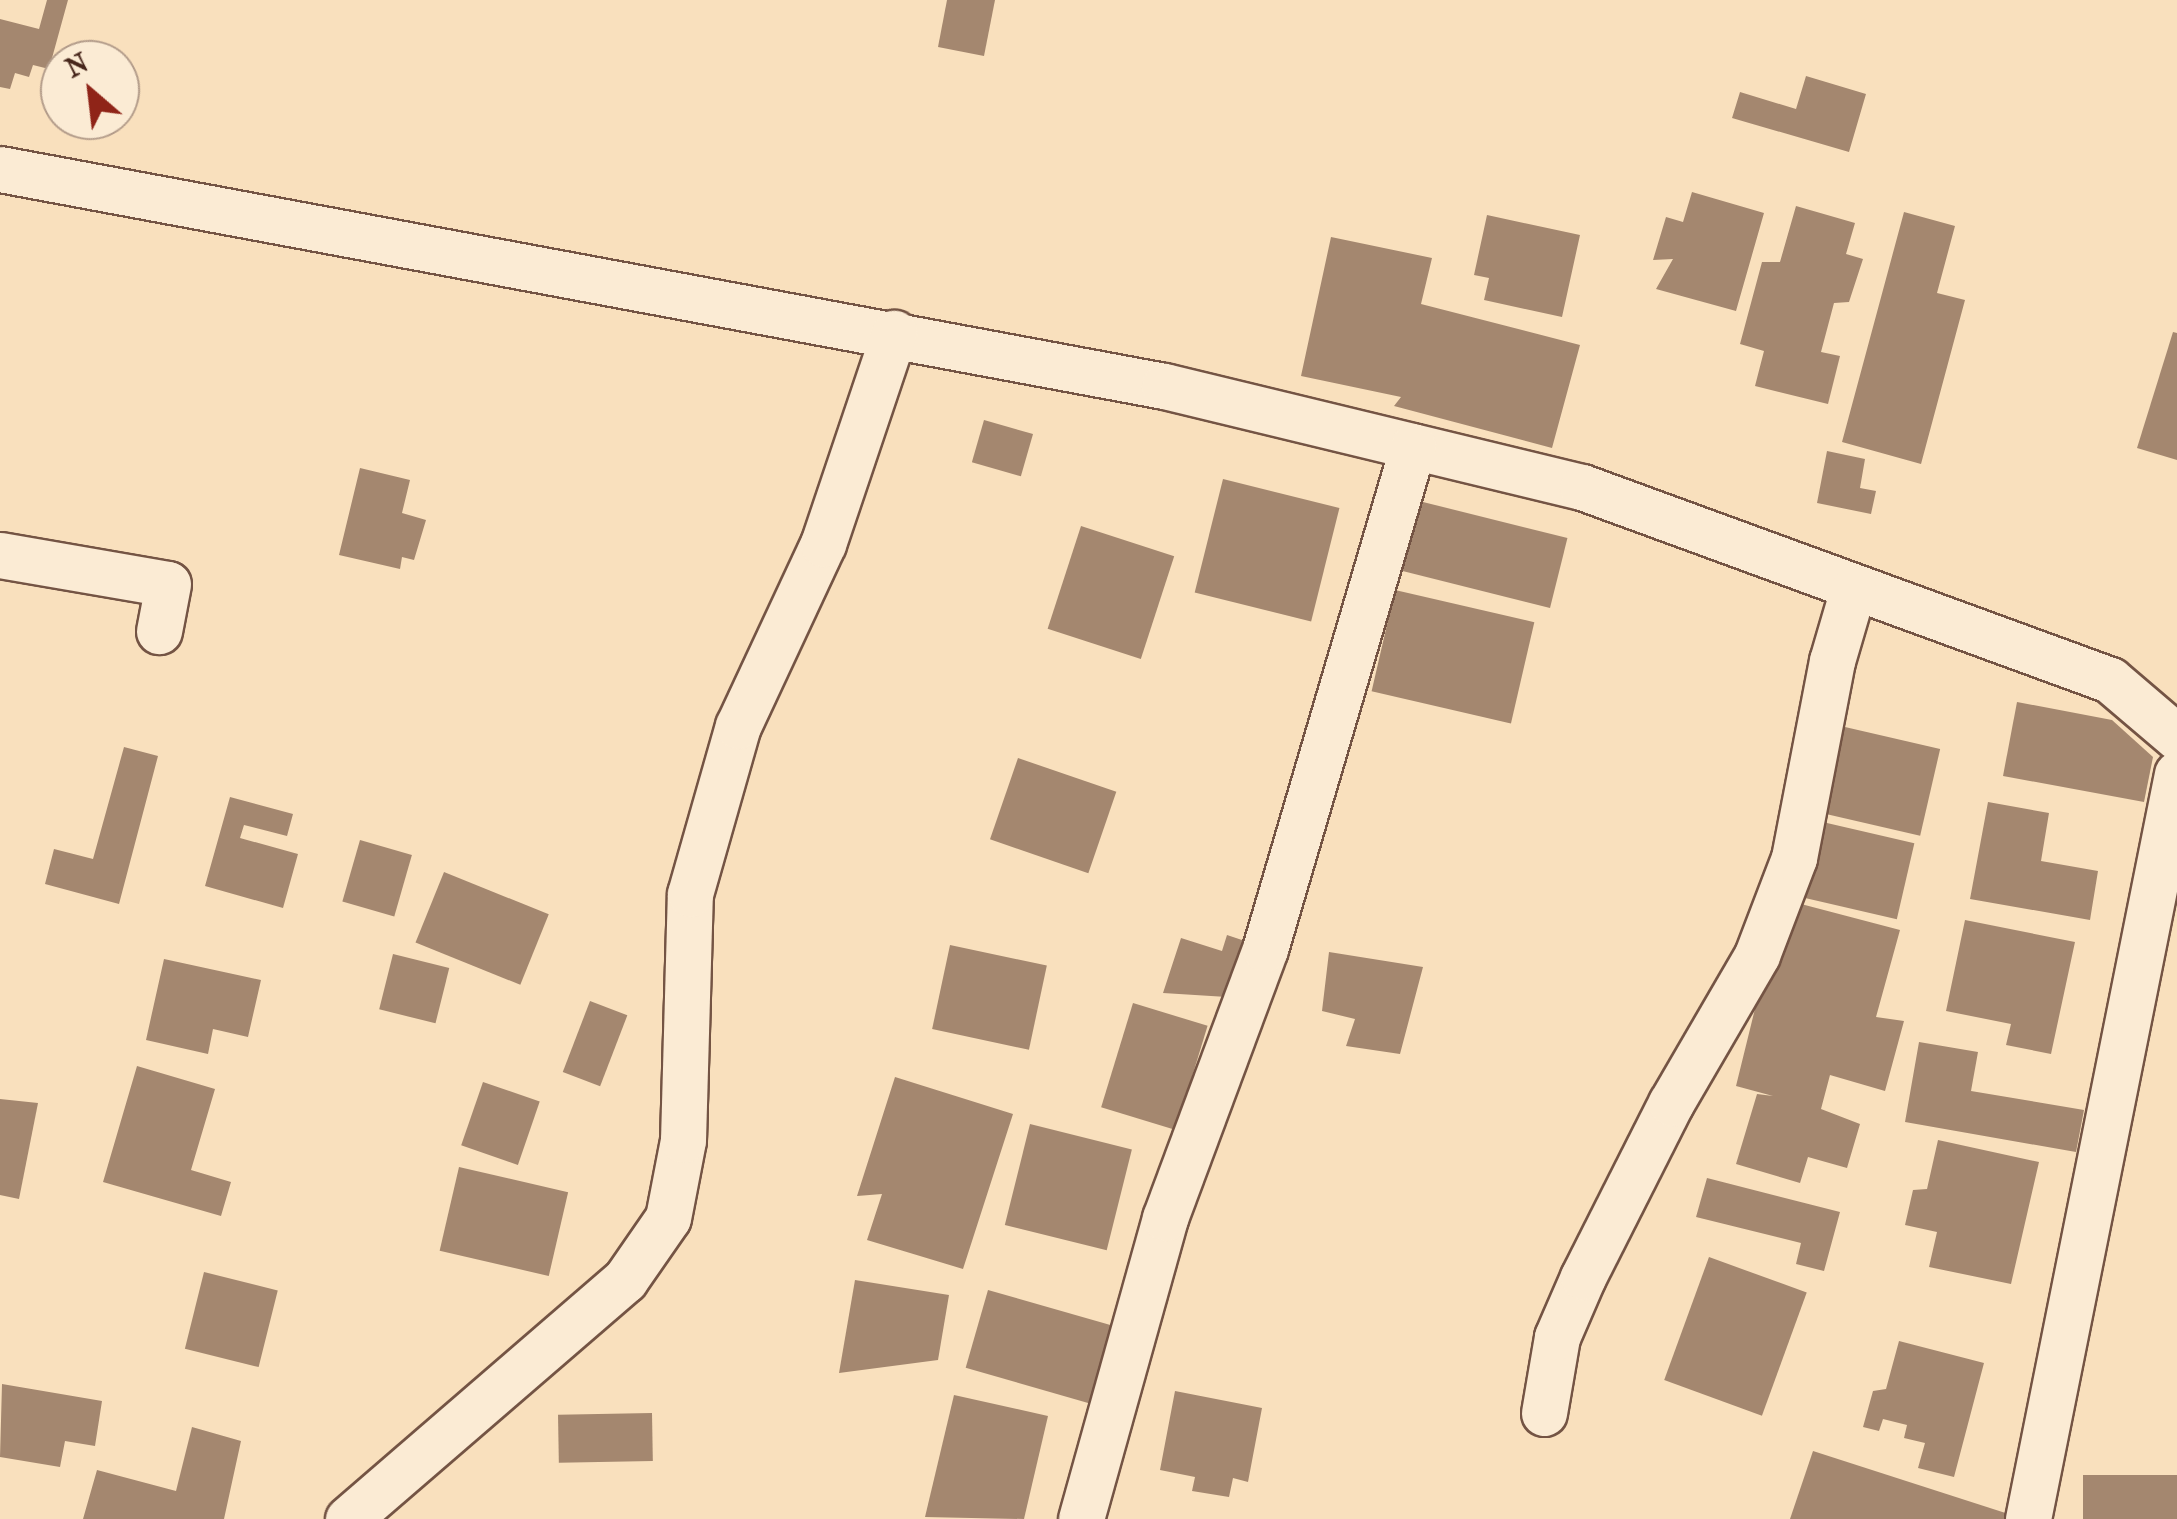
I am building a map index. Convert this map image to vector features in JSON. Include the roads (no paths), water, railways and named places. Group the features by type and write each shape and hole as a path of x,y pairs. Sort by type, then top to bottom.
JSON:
{"street":[{"path":"0,169 894,333 1164,386 1414,446 1582,487 1853,589 2177,700"},
{"path":"348,1519 625,1280 668,1218 683,1140 690,894 738,726 824,544 894,333"},
{"path":"1081,1519 1165,1218 1265,949 1414,446"},
{"path":"0,555 168,584 159,630"},
{"path":"1544,1413 1558,1337 1584,1277 1670,1103 1757,955 1794,858 1828,678 1853,589"},
{"path":"2110,680 2177,737"},
{"path":"2028,1519 2177,774"}]}
